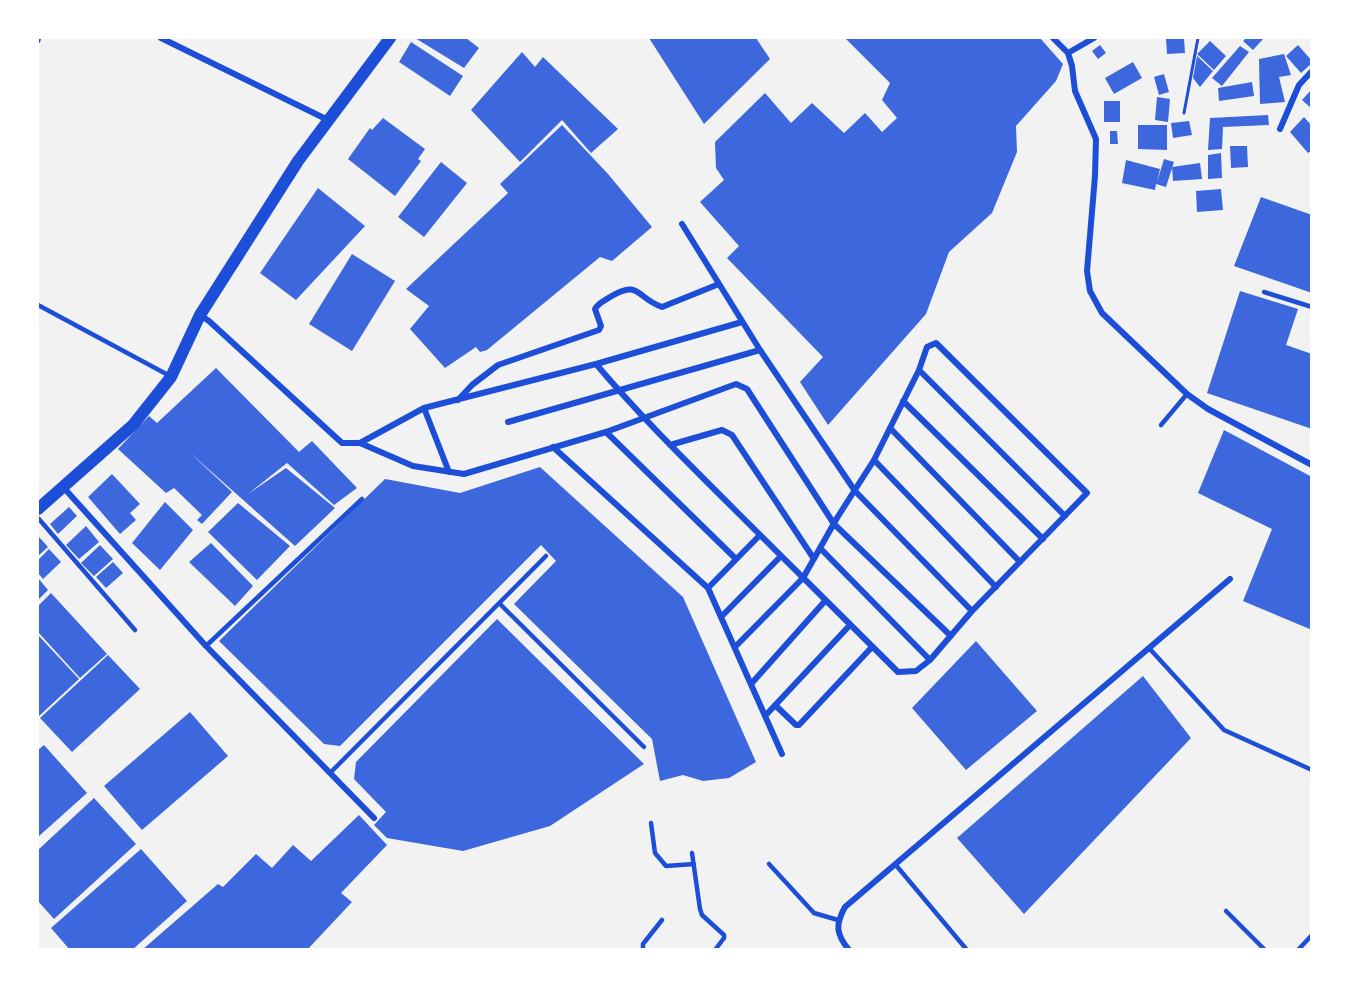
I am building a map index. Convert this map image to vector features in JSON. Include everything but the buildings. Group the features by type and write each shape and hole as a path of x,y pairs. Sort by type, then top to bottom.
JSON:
{"main road":[{"path":"38,509 133,425 171,377 200,315 298,161 390,38"}],"street":[{"path":"161,38 328,120"},
{"path":"1053,38 1068,53 1076,91 1093,131 1097,147 1087,271 1090,291 1102,313 1187,394 1208,409 1311,465"},
{"path":"1068,53 1095,38"},
{"path":"1280,129 1299,85 1311,71"},
{"path":"682,224 760,350 855,491 972,611"},
{"path":"458,401 472,385 498,365 599,330 601,326 595,309 597,305 625,288 631,289 662,307 719,284"},
{"path":"200,315 342,443 360,443 413,466 464,474 606,432 736,384 747,389 834,524 951,636"},
{"path":"360,443 424,408 596,364 742,322"},
{"path":"596,364 670,445 760,535 781,556 803,578 872,647 898,672 916,671 930,660 972,611 1087,493 936,343 927,347 919,370 874,460 803,578 735,647"},
{"path":"508,422 760,350"},
{"path":"919,370 1065,516"},
{"path":"903,401 1043,539"},
{"path":"424,408 449,472"},
{"path":"890,428 1020,562"},
{"path":"670,445 722,430 732,435 814,559"},
{"path":"606,432 736,559"},
{"path":"553,447 708,588 782,754"},
{"path":"874,460 996,587"},
{"path":"64,488 206,646 374,818"},
{"path":"708,588 760,535"},
{"path":"820,548 930,660"},
{"path":"722,616 781,556"},
{"path":"849,950 840,938 838,920 844,907 1230,579"},
{"path":"751,684 825,600"},
{"path":"765,716 850,625"},
{"path":"775,705 796,725 799,725 872,647"}],"lane":[{"path":"1264,291 1311,308"},
{"path":"38,305 171,377"},
{"path":"1161,425 1187,394"},
{"path":"206,646 362,499"},
{"path":"38,518 135,630"},
{"path":"330,773 546,556"},
{"path":"499,603 644,747"},
{"path":"1149,648 1224,730 1311,770"},
{"path":"651,823 655,853 666,866 694,864"},
{"path":"692,853 702,915 724,935 715,950"},
{"path":"769,864 814,913 838,920"},
{"path":"895,864 967,950"},
{"path":"1226,911 1265,950"},
{"path":"643,950 643,944 662,920"},
{"path":"1298,950 1311,935"}],"path":[{"path":"1184,113 1198,38"}]}
